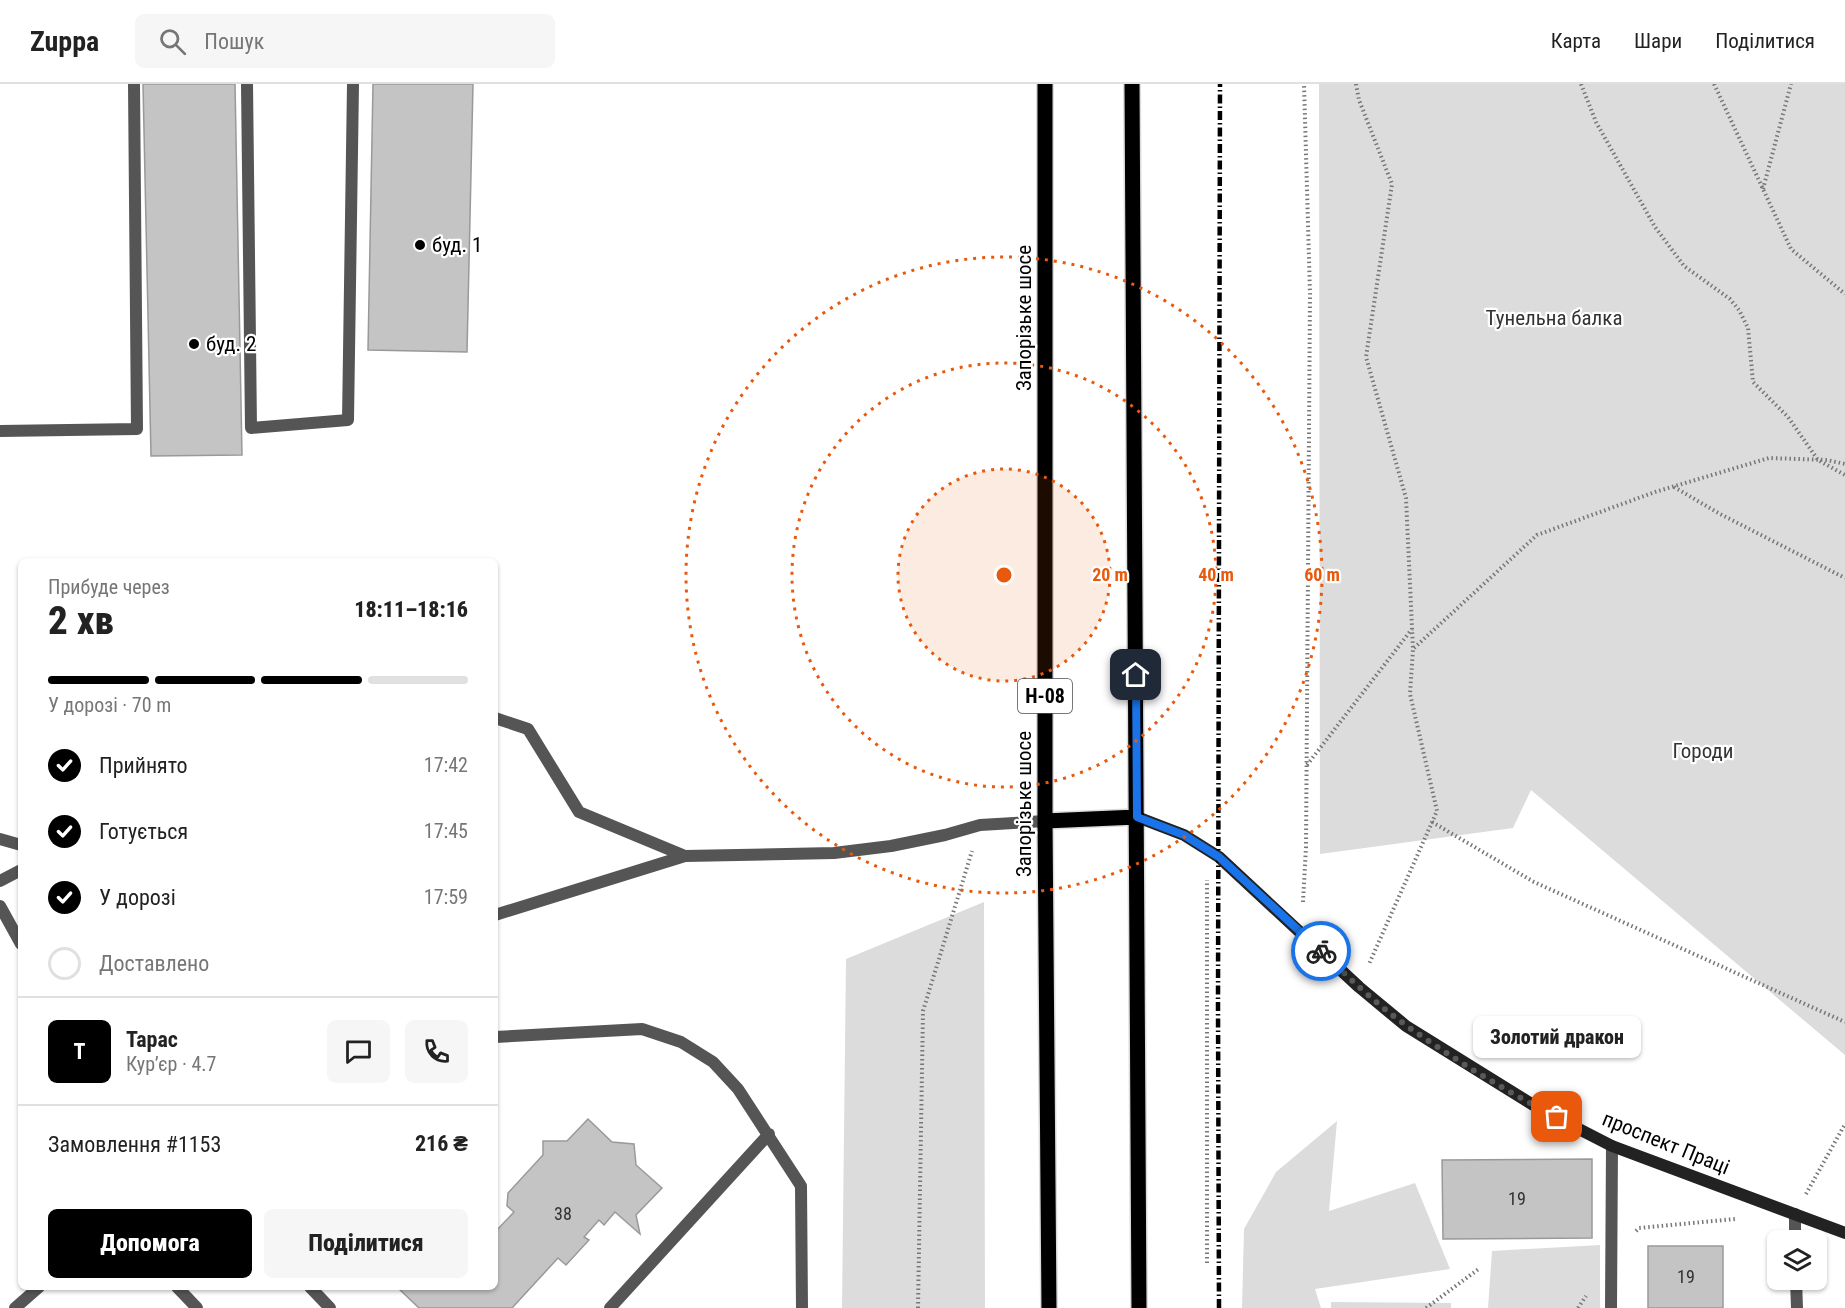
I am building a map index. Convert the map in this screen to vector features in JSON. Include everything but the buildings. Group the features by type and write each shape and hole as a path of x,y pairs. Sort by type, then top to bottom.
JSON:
{"main road":[{"name":"Запорізьке шосе","path":"1045,84 1045,821 1049,1308"},
{"path":"1132,84 1139,1308"},
{"path":"1045,821 1137,817"}],"street":[{"name":"проспект Праці","path":"1137,817 1184,835 1219,857 1359,987 1406,1026 1538,1108 1612,1146 1845,1233"}],"lane":[{"path":"0,431 136,429 134,84"},
{"path":"247,84 251,428 348,420 353,84"},
{"path":"498,719 528,729 579,812 685,856"},
{"path":"498,914 685,856 834,853 891,846 980,825 1045,821"},
{"path":"0,839 18,843"},
{"path":"0,881 18,872"},
{"path":"0,906 18,939"},
{"path":"498,1037 642,1029 681,1042 712,1062 738,1089 801,1186 802,1308"},
{"path":"610,1308 769,1134"},
{"path":"1611,1308 1612,1146"},
{"path":"1795,1214 1795,1230"},
{"path":"15,1308 36,1290"},
{"path":"180,1290 197,1308"},
{"path":"313,1290 330,1308"},
{"path":"1796,1290 1797,1308"}],"path":[{"path":"1301,932 1306,847 1310,294 1304,84"},
{"path":"1356,84 1359,100 1392,184 1366,357 1406,498 1413,649 1410,694 1437,811 1359,987"},
{"path":"1581,84 1596,122 1655,227 1684,266 1730,299 1739,310 1748,328 1753,382 1788,417 1818,460 1845,475"},
{"path":"1714,84 1791,249 1845,294"},
{"path":"1763,190 1791,84"},
{"path":"1413,649 1537,535 1673,486 1769,458 1818,460 1845,464"},
{"path":"1673,486 1720,514 1845,578"},
{"path":"1306,766 1412,628"},
{"path":"1432,822 1534,882 1845,1022"},
{"path":"918,1308 923,1011 980,825"},
{"path":"1207,1263 1208,850"},
{"path":"1795,1214 1845,1124"},
{"path":"1578,1308 1639,1227 1739,1219"},
{"path":"1426,1308 1480,1268"}],"green space":[{"name":"Тунельна балка","path":"1319,84 1845,84 1845,1055 1531,790 1513,828 1320,854"},
{"path":"984,902 985,1308 842,1308 846,959"},
{"path":"1337,1121 1329,1211 1415,1183 1450,1269 1315,1289 1321,1308 1242,1308 1244,1229 1276,1172"},
{"path":"1600,1245 1600,1308 1488,1308 1492,1251"},
{"path":"1331,1302 1451,1303 1451,1308 1331,1308"}],"railway":[{"path":"1219,1308 1220,84"}],"way so far":[{"path":"1321,951 1359,987 1406,1026 1538,1108 1557,1117"}],"place":[{"name":"буд. 1","path":"420,245"},
{"name":"буд. 2","path":"194,344"},
{"name":"Золотий дракон","path":"1557,1117"}],"route":[{"path":"1136,675 1137,817 1184,835 1219,857 1321,951"}],"park label":[{"name":"Городи","path":"1703,751"}]}
